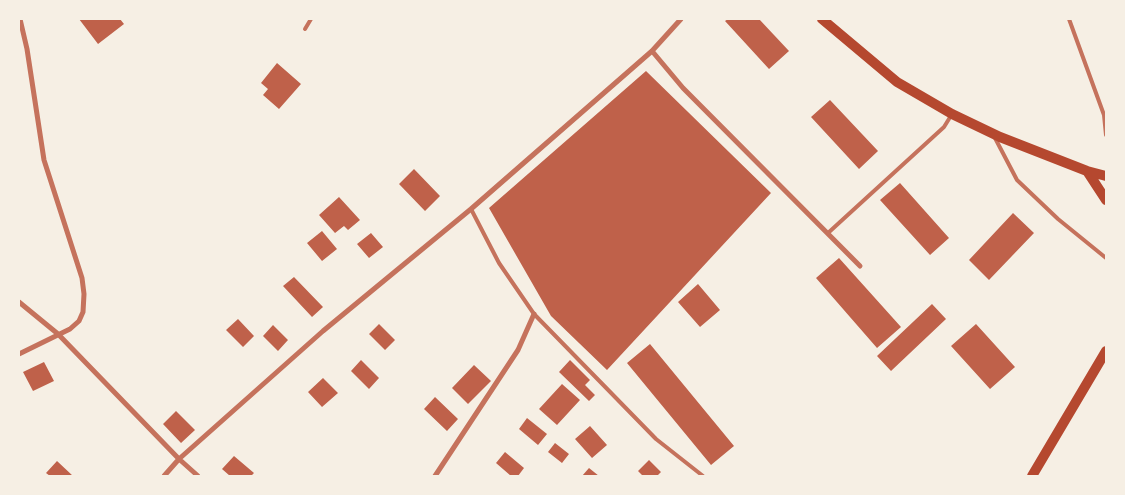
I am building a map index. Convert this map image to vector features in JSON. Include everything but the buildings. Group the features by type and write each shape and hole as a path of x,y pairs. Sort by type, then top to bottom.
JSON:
{"main road":[{"path":"822,19 897,82 952,114 993,134 1087,171 1106,176"},
{"path":"1087,171 1106,200"},
{"path":"1032,476 1106,350"}],"street":[{"path":"19,354 70,329 79,321 83,312 82,278 44,160 27,50 20,19"},
{"path":"164,476 179,459 322,331 471,208 652,51 682,19"},
{"path":"652,51 683,88 860,266"},
{"path":"19,302 58,334 179,459 198,476"},
{"path":"436,476 518,350 534,314"}],"lane":[{"path":"305,29 311,19"},
{"path":"1069,19 1104,115 1106,135"},
{"path":"828,234 944,126 952,114"},
{"path":"993,134 1017,180 1058,218 1106,258"},
{"path":"471,208 499,263 534,314 656,439 703,476"}]}
